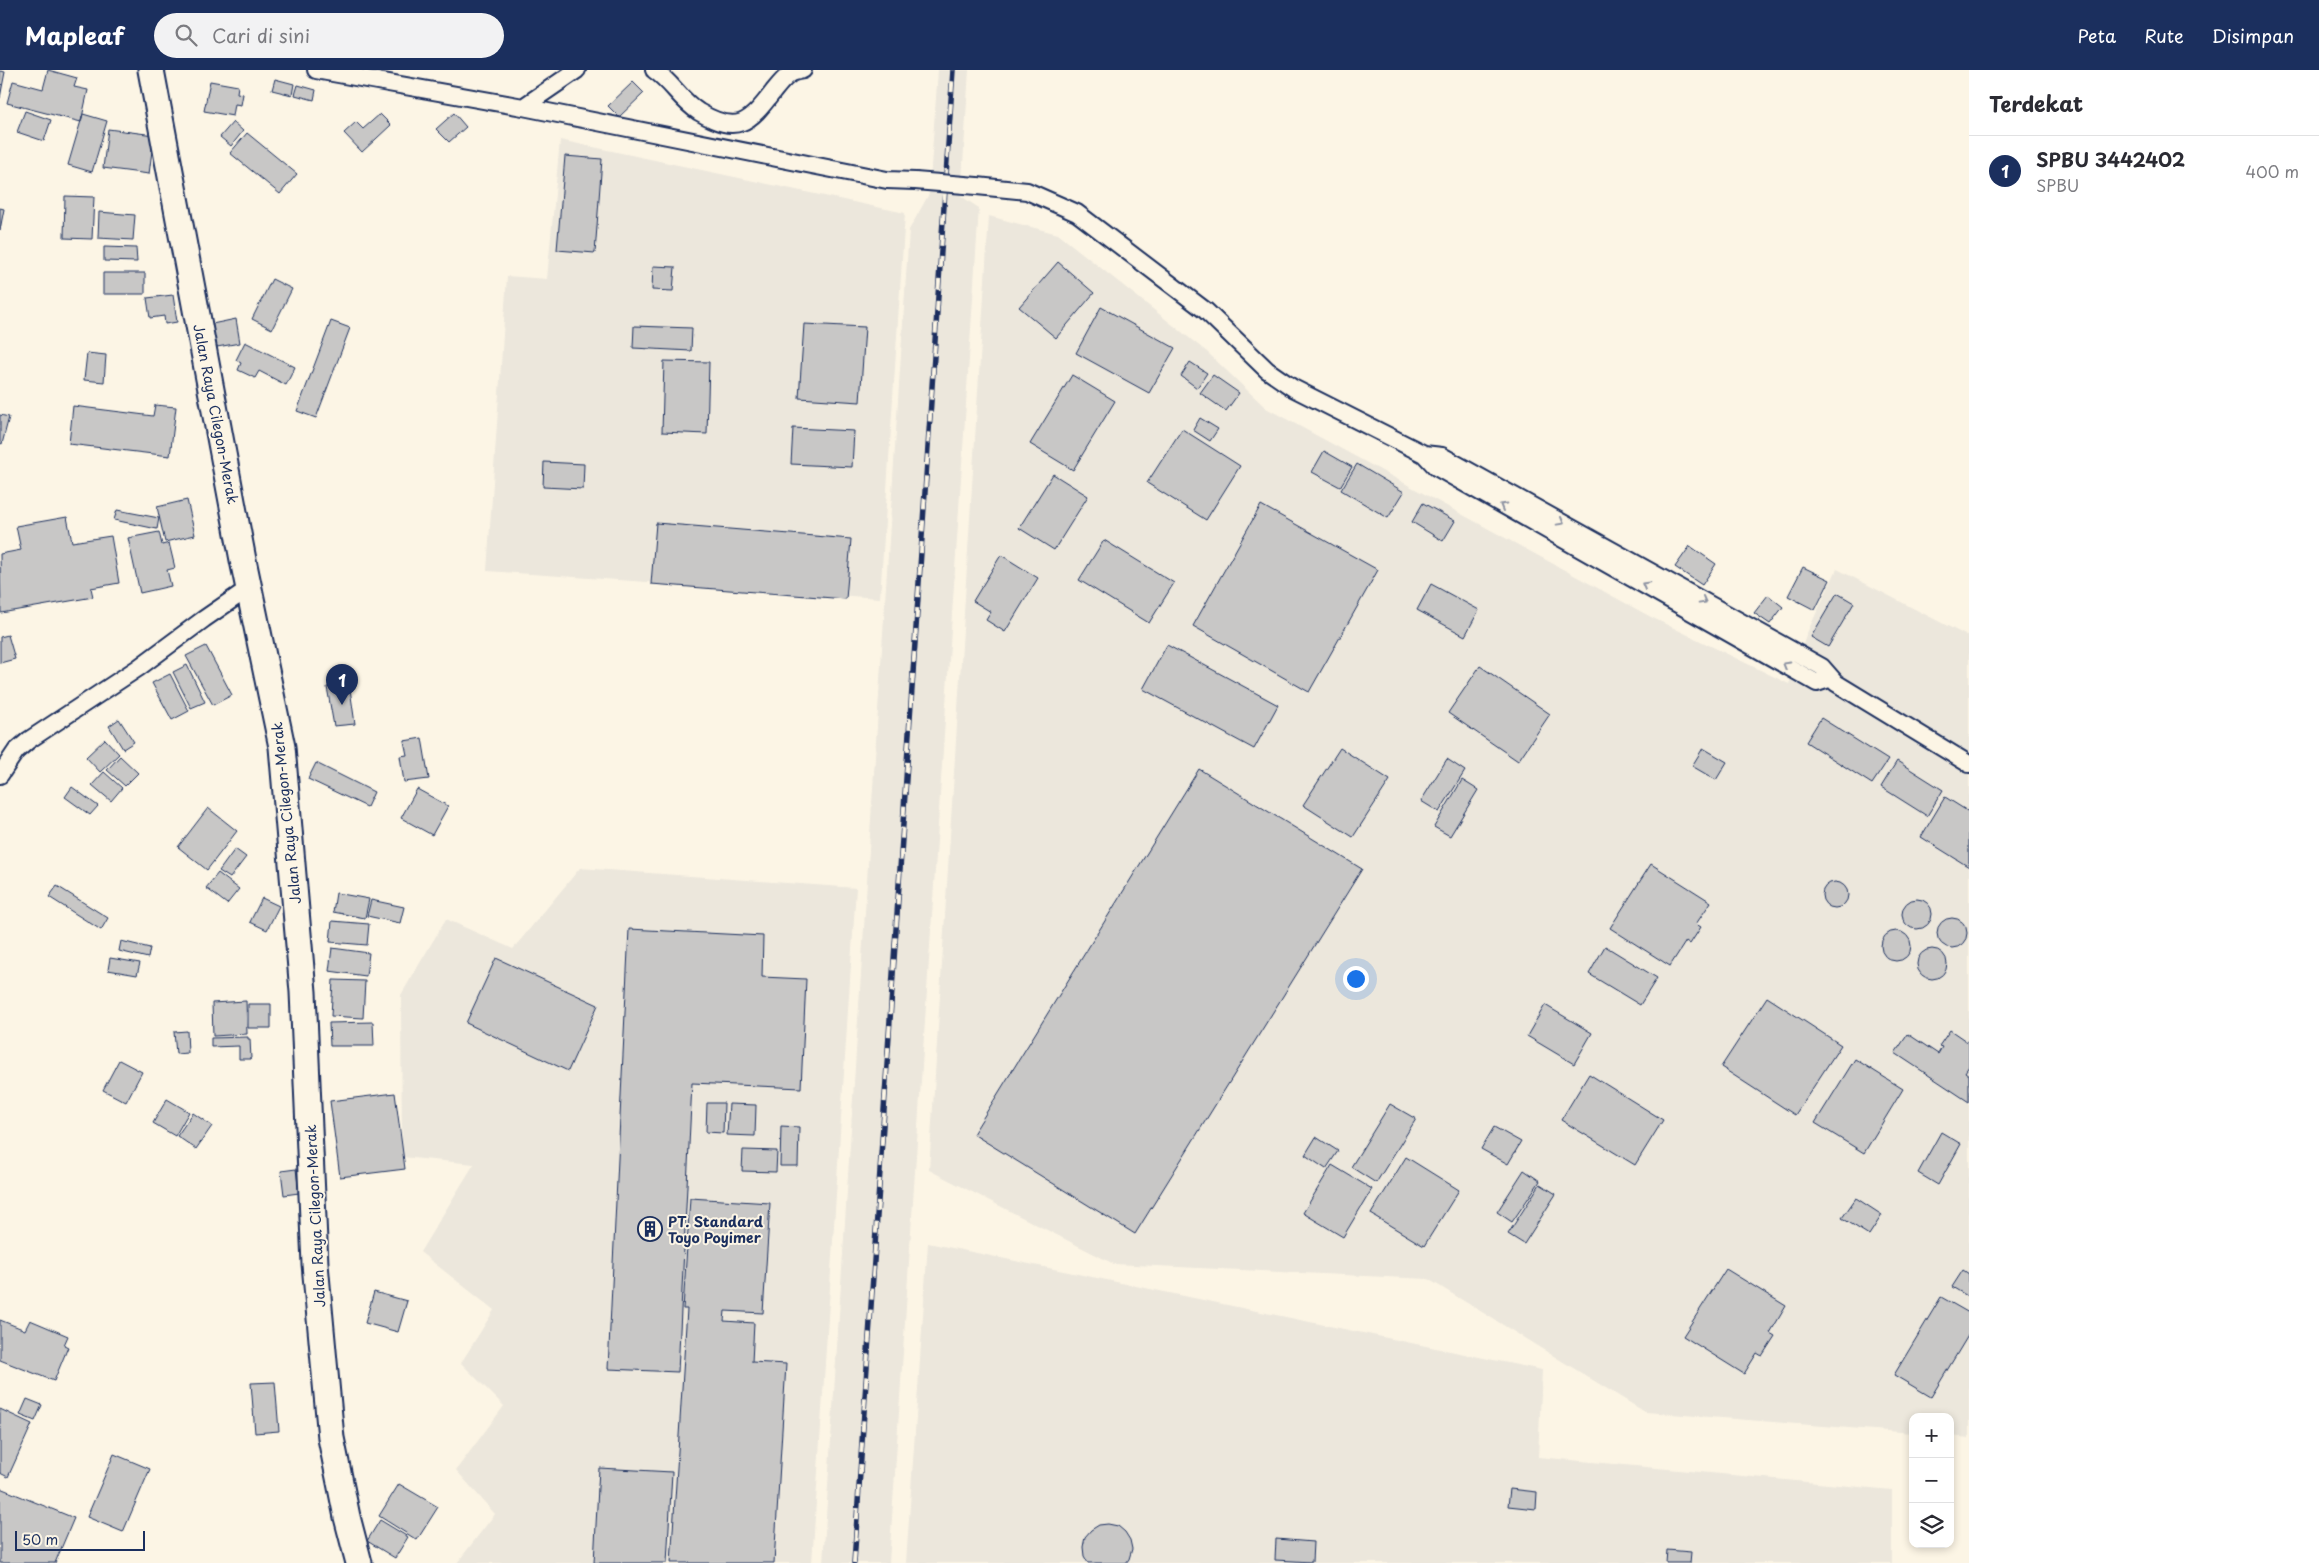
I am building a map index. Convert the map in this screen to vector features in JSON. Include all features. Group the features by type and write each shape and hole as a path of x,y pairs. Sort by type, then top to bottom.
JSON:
{"highway":[{"name":"Jalan Raya Cilegon-Merak","path":"151,70 282,747 303,992 316,1264 331,1438 347,1517 359,1563"}],"street":[{"path":"316,70 523,106 887,180 1027,191 1077,214 1206,311 1267,370 1286,383 1424,454 1436,467 1817,682 1830,679 1969,764"},
{"path":"523,106 577,70"},
{"path":"654,70 663,76 683,101 715,120 733,123 743,123 753,117 789,75 803,70"},
{"path":"0,775 16,751 29,740 138,668 204,619 250,588"}],"shaded area":[{"path":"938,70 969,70 961,196 979,208 889,1563 823,1563 909,230 929,194"},
{"path":"560,140 905,213 880,598 487,571 507,276 547,279"},
{"path":"989,216 1058,234 1207,352 1266,408 1651,617 1789,684 1807,633 1837,569 1969,637 1969,1438 1954,1436 1954,1413 1909,1413 1909,1433 1645,1412 1428,1279 1114,1264 929,1170"},
{"path":"580,868 856,888 812,1563 457,1563 495,1514 456,1470 504,1406 461,1363 494,1310 420,1252 474,1164 402,1157 401,995 446,919 513,949"},
{"path":"928,1243 1542,1370 1538,1457 1892,1490 1892,1563 906,1563"}],"building":[{"path":"48,70 77,78 74,87 88,90 81,122 7,103 13,81 43,89"},
{"path":"0,71 5,72 0,98"},
{"path":"275,79 294,84 292,95 272,90"},
{"path":"210,81 238,86 237,93 243,94 241,105 235,104 233,116 204,111"},
{"path":"633,82 644,93 619,117 608,106"},
{"path":"298,85 316,90 314,100 295,95"},
{"path":"25,111 51,120 44,141 17,132"},
{"path":"454,113 466,127 449,142 436,129"},
{"path":"83,114 107,121 92,172 68,165"},
{"path":"380,114 391,125 362,152 344,133 356,122 363,129"},
{"path":"233,122 243,131 231,146 220,137"},
{"path":"108,129 154,135 149,174 103,168"},
{"path":"247,133 297,174 280,194 230,153"},
{"path":"565,156 602,159 595,253 557,250"},
{"path":"65,196 94,197 92,239 64,238"},
{"path":"0,208 4,209 0,230"},
{"path":"99,212 135,215 133,240 98,238"},
{"path":"104,247 136,248 137,262 104,261"},
{"path":"1058,262 1094,293 1056,338 1019,307"},
{"path":"653,266 675,267 673,291 652,290"},
{"path":"103,273 145,273 145,294 103,294"},
{"path":"272,279 292,289 272,329 252,319"},
{"path":"173,295 177,322 165,324 164,316 150,318 147,298"},
{"path":"1101,307 1175,348 1149,393 1076,353"},
{"path":"236,319 240,343 217,347 212,324"},
{"path":"331,321 350,328 316,418 297,411"},
{"path":"804,324 865,327 860,402 799,398"},
{"path":"634,326 692,328 691,351 633,348"},
{"path":"245,342 295,367 286,385 259,371 255,378 238,370 241,363 236,360"},
{"path":"87,353 106,355 104,382 84,380"},
{"path":"664,361 709,362 707,434 662,432"},
{"path":"1190,362 1207,373 1197,388 1181,376"},
{"path":"1072,375 1115,401 1073,470 1030,444"},
{"path":"1213,375 1239,393 1226,411 1200,393"},
{"path":"155,405 176,407 170,456 69,444 73,406 153,416"},
{"path":"0,415 9,417 2,444 0,443"},
{"path":"1200,418 1218,429 1210,441 1193,430"},
{"path":"793,428 854,431 852,467 791,464"},
{"path":"1182,429 1240,466 1206,520 1147,483"},
{"path":"1324,451 1352,467 1340,487 1312,472"},
{"path":"544,462 584,464 583,489 543,487"},
{"path":"1357,464 1404,492 1388,518 1341,490"},
{"path":"1053,474 1088,496 1054,550 1019,528"},
{"path":"187,500 195,535 165,542 157,507"},
{"path":"1423,503 1455,521 1443,541 1412,522"},
{"path":"1261,505 1378,570 1309,692 1193,626"},
{"path":"117,510 159,518 157,529 114,520"},
{"path":"67,517 72,542 111,536 119,583 91,588 93,597 1,613 0,554 21,550 16,526"},
{"path":"656,523 851,539 846,599 651,584"},
{"path":"159,532 162,545 169,543 175,568 167,570 171,586 140,593 128,538"},
{"path":"1104,540 1174,583 1149,623 1079,580"},
{"path":"1690,546 1716,564 1702,585 1675,567"},
{"path":"1001,555 1038,578 1005,632 986,620 991,612 973,601"},
{"path":"1803,567 1830,580 1815,610 1788,596"},
{"path":"1431,584 1479,610 1465,636 1417,610"},
{"path":"1837,593 1854,603 1828,647 1811,637"},
{"path":"1768,595 1783,607 1770,624 1754,613"},
{"path":"8,635 15,659 0,663 0,637"},
{"path":"1167,645 1278,705 1254,749 1143,689"},
{"path":"206,646 232,695 213,705 186,656"},
{"path":"187,665 205,702 191,708 173,672"},
{"path":"1480,666 1550,714 1518,761 1448,713"},
{"path":"170,674 189,711 172,720 152,683"},
{"path":"349,682 355,724 334,726 327,687"},
{"path":"1821,718 1888,760 1872,784 1806,742"},
{"path":"119,719 134,742 123,749 109,726"},
{"path":"422,738 429,779 404,782 400,756 407,755 404,741"},
{"path":"105,739 119,754 100,772 86,757"},
{"path":"1340,748 1390,780 1353,837 1303,805"},
{"path":"1703,748 1727,762 1716,780 1692,766"},
{"path":"120,756 138,773 125,786 107,770"},
{"path":"1447,759 1465,771 1439,812 1421,801"},
{"path":"1897,761 1943,790 1927,816 1881,787"},
{"path":"316,763 374,792 367,807 308,779"},
{"path":"1199,769 1362,869 1135,1234 973,1134"},
{"path":"104,772 122,788 111,801 92,785"},
{"path":"1462,780 1478,790 1450,836 1434,827"},
{"path":"72,787 98,806 90,815 65,797"},
{"path":"417,789 448,806 432,835 401,818"},
{"path":"1945,797 1969,812 1969,867 1921,837"},
{"path":"208,808 237,831 207,870 178,847"},
{"path":"235,849 246,857 230,878 219,871"},
{"path":"1651,864 1711,902 1696,924 1701,927 1690,944 1686,941 1670,966 1610,928"},
{"path":"218,873 239,889 227,904 206,888"},
{"path":"1835,882 1844,886 1848,895 1844,904 1835,908 1826,904 1822,895 1826,886"},
{"path":"57,886 108,918 101,930 49,897"},
{"path":"336,893 369,899 365,918 333,912"},
{"path":"262,898 279,906 267,930 250,922"},
{"path":"1917,899 1928,903 1932,914 1928,925 1917,929 1906,925 1902,914 1906,903"},
{"path":"371,900 404,907 400,923 367,916"},
{"path":"1952,918 1963,922 1967,933 1963,944 1952,948 1941,944 1937,933 1941,922"},
{"path":"332,921 369,924 367,945 330,942"},
{"name":"PT. Standard Toyo Poyimer","path":"629,929 763,936 762,977 806,979 801,1088 692,1083 678,1372 608,1369"},
{"path":"1896,931 1907,935 1911,946 1907,957 1896,961 1885,957 1881,946 1885,935"},
{"path":"121,941 150,948 148,958 119,951"},
{"path":"1605,946 1657,978 1640,1005 1589,974"},
{"path":"332,948 369,953 366,976 329,971"},
{"path":"1932,949 1943,953 1947,964 1943,975 1932,979 1921,975 1917,964 1921,953"},
{"path":"110,958 140,963 137,975 108,970"},
{"path":"496,958 598,1005 568,1071 466,1023"},
{"path":"333,980 365,981 363,1018 331,1016"},
{"path":"1767,997 1841,1045 1795,1115 1721,1067"},
{"path":"246,1001 247,1034 213,1036 212,1003"},
{"path":"248,1004 271,1004 271,1028 248,1028"},
{"path":"1545,1005 1592,1033 1574,1064 1527,1036"},
{"path":"373,1022 374,1046 330,1046 329,1023"},
{"path":"1950,1030 1969,1043 1969,1066 1965,1072 1969,1075 1969,1102 1895,1053 1908,1034 1938,1054 1942,1047 1939,1046"},
{"path":"187,1031 188,1053 176,1054 174,1032"},
{"path":"248,1037 250,1039 251,1059 239,1059 239,1046 211,1047 211,1038"},
{"path":"1855,1059 1903,1089 1864,1153 1815,1123"},
{"path":"119,1060 142,1072 126,1102 103,1090"},
{"path":"1589,1074 1663,1120 1635,1165 1561,1120"},
{"path":"395,1093 405,1169 340,1177 330,1101"},
{"path":"167,1099 189,1112 175,1136 153,1123"},
{"path":"707,1103 724,1103 723,1133 706,1132"},
{"path":"729,1104 756,1105 755,1136 727,1135"},
{"path":"1390,1104 1416,1119 1376,1183 1351,1167"},
{"path":"193,1113 212,1126 196,1149 177,1136"},
{"path":"781,1126 799,1127 798,1166 780,1166"},
{"path":"1494,1127 1521,1142 1508,1164 1481,1149"},
{"path":"1941,1132 1961,1144 1938,1185 1918,1173"},
{"path":"1316,1137 1338,1151 1326,1169 1305,1155"},
{"path":"743,1150 777,1151 776,1172 742,1171"},
{"path":"1406,1157 1459,1190 1424,1246 1371,1214"},
{"path":"1332,1165 1372,1189 1343,1237 1303,1213"},
{"path":"296,1169 299,1193 284,1195 281,1171"},
{"path":"1524,1170 1540,1181 1512,1222 1497,1212"},
{"path":"1540,1184 1556,1194 1524,1244 1508,1234"},
{"path":"690,1198 770,1203 763,1313 725,1311 724,1321 754,1323 752,1362 786,1364 774,1563 671,1563 687,1309 683,1309"},
{"path":"1856,1198 1882,1215 1869,1235 1842,1218"},
{"path":"1726,1269 1786,1306 1770,1333 1775,1336 1762,1356 1757,1353 1744,1374 1683,1336"},
{"path":"1963,1270 1969,1274 1969,1297 1952,1287"},
{"path":"374,1292 407,1301 398,1332 365,1323"},
{"path":"1941,1297 1969,1313 1969,1334 1931,1397 1894,1375"},
{"path":"0,1320 25,1330 30,1320 68,1336 64,1345 68,1347 54,1381 0,1360"},
{"path":"275,1382 279,1431 255,1433 251,1383"},
{"path":"27,1399 42,1405 35,1421 20,1415"},
{"path":"0,1409 32,1424 8,1477 0,1473"},
{"path":"114,1454 150,1469 123,1532 87,1517"},
{"path":"599,1468 672,1472 667,1563 594,1563"},
{"path":"399,1484 438,1507 417,1540 379,1516"},
{"path":"0,1488 74,1518 55,1563 0,1563"},
{"path":"1510,1489 1537,1492 1536,1509 1508,1506"},
{"path":"380,1520 408,1537 395,1558 367,1541"},
{"path":"1099,1525 1118,1526 1130,1540 1132,1549 1129,1559 1126,1563 1088,1563 1084,1556 1085,1537"},
{"path":"1276,1539 1313,1542 1312,1562 1275,1560"},
{"path":"1667,1550 1691,1552 1690,1563 1666,1563"}],"railway":[{"path":"854,1563 953,70"}],"place":[{"name":"SPBU 3442402","path":"342,705"},
{"name":"PT. Standard Toyo Poyimer","path":"650,1229"}]}
